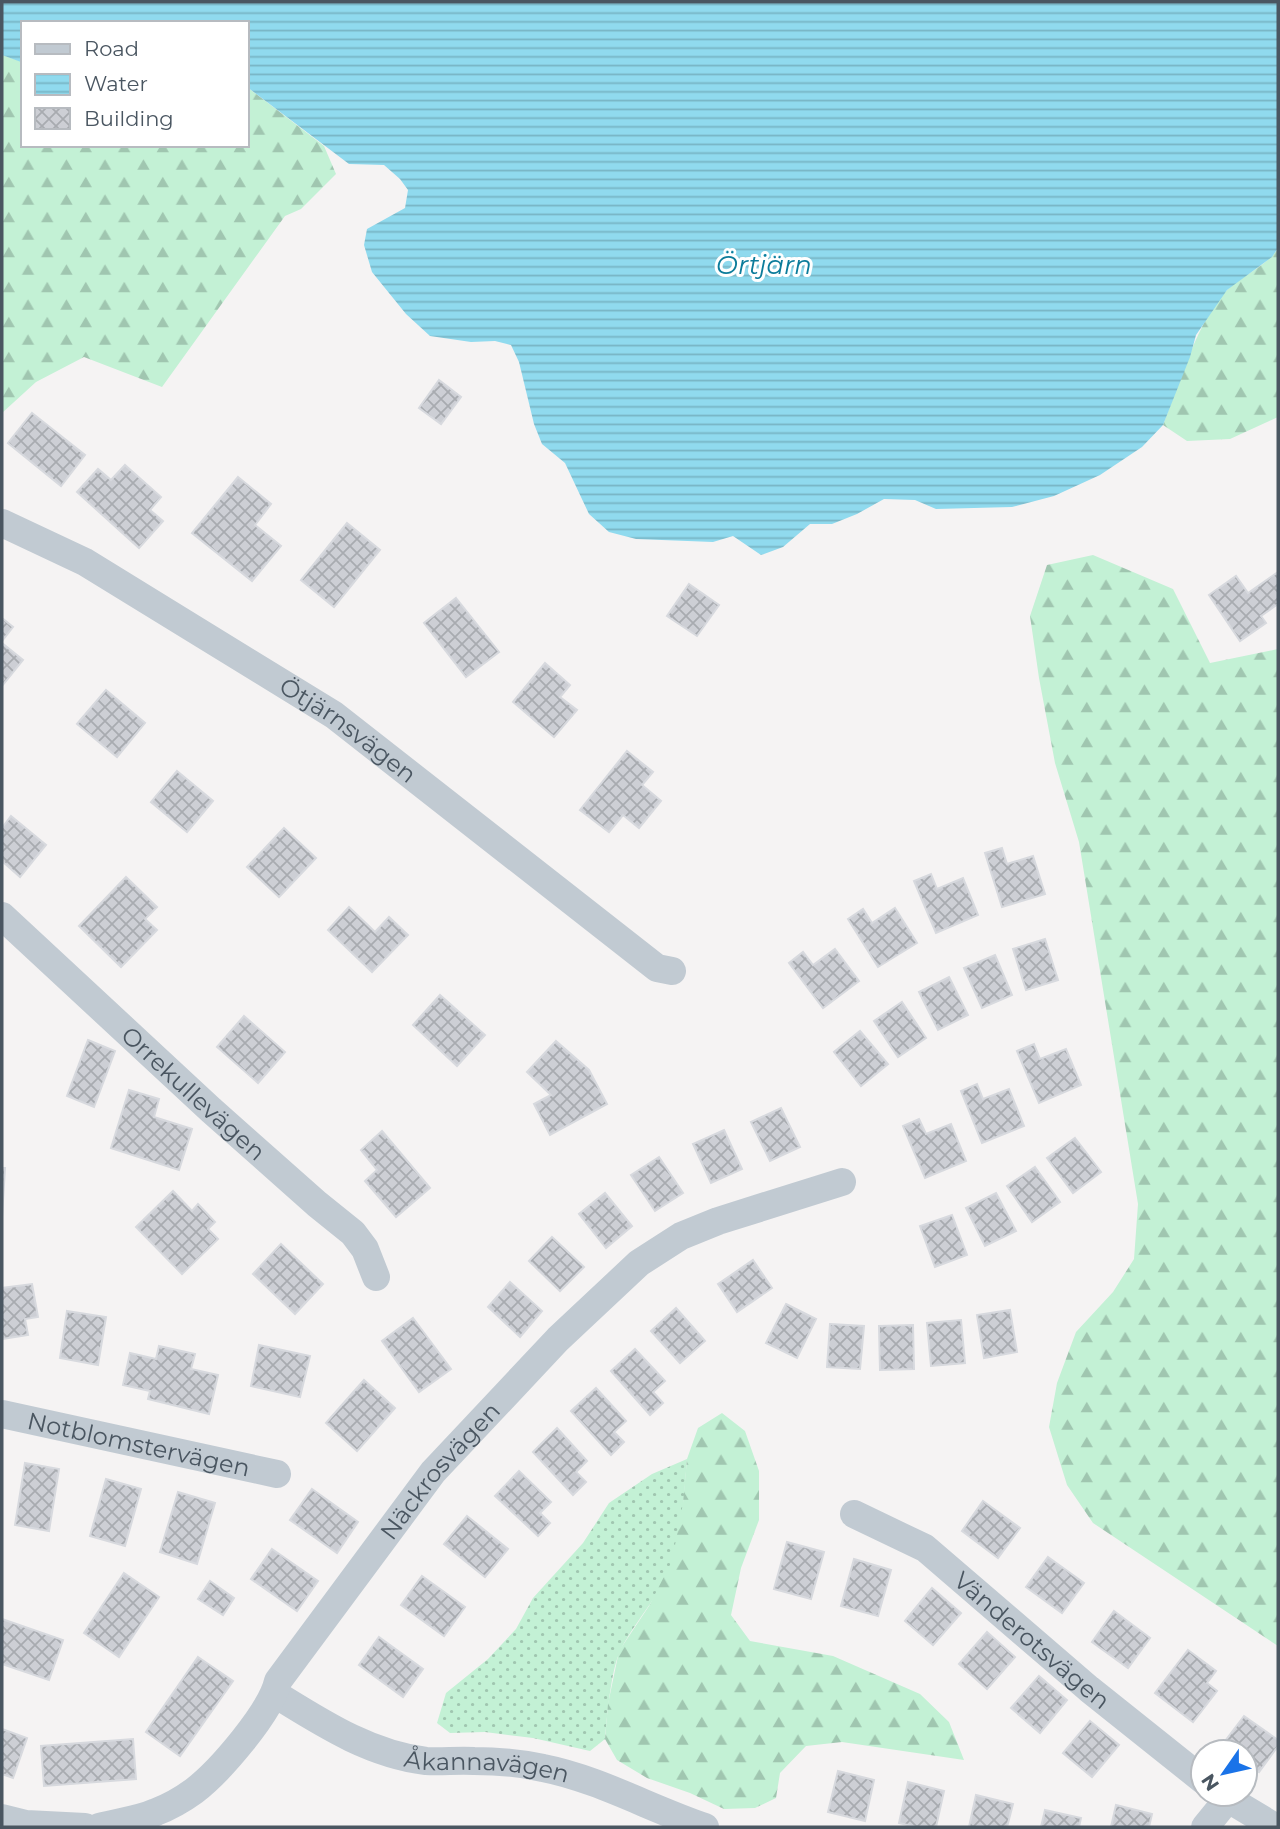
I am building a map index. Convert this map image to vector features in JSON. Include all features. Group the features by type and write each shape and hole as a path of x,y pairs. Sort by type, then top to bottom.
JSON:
{"street":[{"name":"Ötjärnsvägen","path":"2,523 85,562 334,715 657,968 672,971"},
{"name":"Orrekullevägen","path":"2,916 200,1100 353,1233 365,1250 376,1277"},
{"name":"Näckrosvägen","path":"99,1827 155,1813 192,1792 230,1755 275,1694 278,1681 433,1472 549,1348 639,1263 681,1236 718,1221 842,1182"},
{"name":"Notblomstervägen","path":"2,1415 277,1474"},
{"name":"Vänderotsvägen","path":"854,1514 925,1548 1089,1689 1189,1769"},
{"name":"Åkannavägen","path":"275,1694 340,1734 387,1751 426,1761 514,1763 546,1768 590,1782 666,1815 705,1827"},
{"path":"1205,1827 1216,1808"},
{"path":"1242,1808 1275,1827"},
{"path":"2,1818 26,1824 85,1827"}],"green space":[{"path":"2,55 21,61 21,147 248,147 248,88 324,146 336,174 301,209 285,216 162,387 84,357 36,382 2,413"},
{"path":"1278,248 1278,417 1230,439 1187,441 1163,425 1198,334 1228,289 1267,260"},
{"path":"1093,555 1173,589 1210,663 1278,649 1278,1646 1093,1523 1067,1485 1049,1427 1057,1383 1076,1332 1113,1292 1134,1259 1138,1204 1079,842 1055,763 1030,616 1047,565"},
{"path":"722,1413 745,1431 759,1471 759,1520 741,1568 731,1615 750,1641 833,1656 920,1694 949,1722 964,1760 842,1742 806,1746 780,1773 776,1798 755,1808 724,1809 690,1793 647,1778 617,1760 605,1739 608,1704 619,1651 649,1606 672,1561 683,1503 687,1459 698,1428"},
{"path":"687,1459 681,1523 673,1561 662,1584 621,1649 610,1693 605,1739 590,1751 533,1738 485,1732 450,1733 437,1723 446,1693 488,1659 516,1629 533,1598 583,1543 609,1503 652,1474"}],"water":[{"name":"Örtjärn","path":"2,2 1278,2 1278,248 1272,257 1227,290 1196,335 1163,425 1142,447 1100,475 1054,496 1012,507 936,509 915,500 884,499 832,524 810,524 783,547 761,555 733,536 713,542 636,539 609,532 589,514 565,463 542,444 534,424 519,362 511,345 495,341 471,342 430,336 406,314 372,272 364,245 367,229 405,208 408,190 384,165 349,164 248,88 248,21 21,21 21,62 2,55"}],"building":[{"path":"439,380 461,397 441,424 419,408"},
{"path":"32,413 85,455 61,486 8,443"},
{"path":"125,465 161,497 150,510 163,521 139,548 77,492 98,469 111,480"},
{"path":"238,477 271,504 255,525 281,546 252,581 192,533"},
{"path":"347,523 380,550 334,607 301,580"},
{"path":"1278,572 1278,604 1261,616 1266,623 1240,641 1209,595 1236,576 1248,593"},
{"path":"689,584 719,605 697,636 667,616"},
{"path":"456,598 499,652 466,677 424,623"},
{"path":"2,618 13,627 2,641"},
{"path":"2,643 23,660 2,686"},
{"path":"545,663 570,685 560,697 577,710 554,737 513,702"},
{"path":"106,690 145,723 117,757 77,724"},
{"path":"627,751 653,772 642,785 661,801 639,828 623,815 609,832 580,810"},
{"path":"177,771 213,801 187,832 151,802"},
{"path":"11,816 46,845 20,877 2,861 2,828"},
{"path":"284,828 316,858 279,897 247,867"},
{"path":"1002,848 1007,864 1033,856 1045,894 1002,907 985,853"},
{"path":"931,874 937,889 963,878 978,915 936,933 914,881"},
{"path":"126,877 157,907 145,919 157,930 121,967 79,926"},
{"path":"349,907 375,932 389,917 408,935 372,972 328,930"},
{"path":"895,908 917,943 878,967 848,919 863,909 872,923"},
{"path":"1045,939 1058,980 1026,990 1013,949"},
{"path":"835,949 859,981 823,1008 789,963 803,952 813,965"},
{"path":"995,955 1012,995 982,1008 964,968"},
{"path":"949,977 968,1015 938,1030 919,992"},
{"path":"440,995 485,1035 457,1066 413,1025"},
{"path":"902,1002 926,1038 898,1057 874,1021"},
{"path":"244,1016 285,1052 258,1083 217,1047"},
{"path":"860,1031 888,1064 861,1086 834,1052"},
{"path":"88,1040 115,1051 94,1107 67,1096"},
{"path":"556,1041 589,1070 607,1104 550,1135 534,1104 551,1095 527,1072"},
{"path":"1034,1044 1040,1059 1066,1049 1081,1085 1039,1103 1017,1051"},
{"path":"977,1084 983,1099 1009,1089 1024,1126 982,1143 961,1091"},
{"path":"129,1090 159,1099 154,1117 192,1129 179,1170 111,1148"},
{"path":"781,1108 800,1147 770,1161 751,1122"},
{"path":"919,1119 926,1134 951,1124 966,1161 925,1178 903,1126"},
{"path":"724,1130 742,1169 711,1183 693,1144"},
{"path":"382,1131 430,1188 396,1217 365,1181 377,1170 361,1150"},
{"path":"1075,1138 1101,1172 1073,1193 1047,1158"},
{"path":"659,1157 683,1193 655,1211 631,1175"},
{"path":"1035,1167 1060,1202 1032,1222 1007,1186"},
{"path":"2,1168 5,1168 2,1217"},
{"path":"173,1191 192,1211 198,1204 215,1222 208,1229 218,1239 182,1274 136,1227"},
{"path":"605,1193 632,1226 606,1248 579,1214"},
{"path":"996,1193 1016,1231 985,1246 966,1208"},
{"path":"952,1215 967,1255 935,1267 920,1226"},
{"path":"552,1237 584,1267 560,1291 529,1261"},
{"path":"281,1244 323,1284 295,1314 253,1274"},
{"path":"753,1260 772,1288 737,1312 718,1284"},
{"path":"510,1282 542,1311 520,1337 488,1307"},
{"path":"32,1284 38,1317 25,1319 28,1335 2,1339 2,1288"},
{"path":"786,1304 816,1319 797,1358 766,1343"},
{"path":"676,1308 705,1341 680,1363 651,1331"},
{"path":"1010,1310 1017,1352 984,1358 977,1315"},
{"path":"67,1311 106,1317 98,1365 60,1358"},
{"path":"413,1318 451,1369 419,1392 382,1341"},
{"path":"961,1320 965,1363 931,1366 927,1323"},
{"path":"830,1324 864,1326 860,1369 827,1367"},
{"path":"913,1325 914,1369 880,1370 879,1326"},
{"path":"259,1345 310,1356 300,1397 251,1386"},
{"path":"159,1346 195,1354 191,1369 218,1375 209,1414 148,1399 150,1391 123,1385 130,1353 156,1359"},
{"path":"635,1349 665,1381 653,1392 663,1403 650,1415 611,1371"},
{"path":"364,1380 395,1408 357,1451 326,1423"},
{"path":"596,1388 626,1421 614,1432 624,1442 611,1455 571,1411"},
{"path":"557,1428 587,1461 576,1472 586,1482 573,1495 533,1452"},
{"path":"25,1463 59,1469 49,1531 15,1525"},
{"path":"519,1471 551,1502 540,1513 550,1523 538,1536 495,1496"},
{"path":"106,1479 141,1489 125,1546 90,1536"},
{"path":"312,1489 358,1522 337,1553 290,1520"},
{"path":"178,1492 215,1503 197,1564 160,1552"},
{"path":"983,1501 1020,1528 998,1558 962,1531"},
{"path":"467,1516 508,1549 485,1577 444,1544"},
{"path":"787,1542 824,1552 811,1599 774,1589"},
{"path":"272,1549 318,1581 297,1611 251,1579"},
{"path":"1048,1557 1084,1583 1062,1613 1026,1587"},
{"path":"854,1559 891,1570 878,1616 841,1606"},
{"path":"124,1573 159,1597 119,1657 84,1633"},
{"path":"422,1576 465,1607 444,1636 401,1605"},
{"path":"210,1581 234,1598 223,1615 198,1599"},
{"path":"932,1588 961,1613 933,1645 905,1621"},
{"path":"1114,1611 1150,1638 1128,1668 1092,1642"},
{"path":"2,1619 63,1640 49,1680 2,1664"},
{"path":"987,1632 1015,1657 987,1689 959,1664"},
{"path":"379,1637 423,1669 403,1697 359,1665"},
{"path":"1188,1650 1216,1671 1207,1683 1217,1691 1193,1722 1155,1693"},
{"path":"198,1657 233,1681 180,1756 146,1732"},
{"path":"1039,1676 1067,1700 1040,1733 1011,1708"},
{"path":"1244,1716 1278,1740 1278,1746 1259,1772 1259,1738 1227,1738"},
{"path":"1090,1721 1119,1745 1092,1777 1063,1753"},
{"path":"2,1729 27,1738 13,1778 2,1774"},
{"path":"133,1739 136,1779 44,1786 41,1746"},
{"path":"838,1771 874,1780 865,1821 828,1812"},
{"path":"908,1782 944,1791 936,1827 916,1827 899,1823"},
{"path":"976,1795 1013,1804 1007,1827 969,1827"},
{"path":"1116,1805 1152,1814 1149,1827 1111,1827"},
{"path":"1045,1810 1081,1818 1079,1827 1041,1827"}]}
